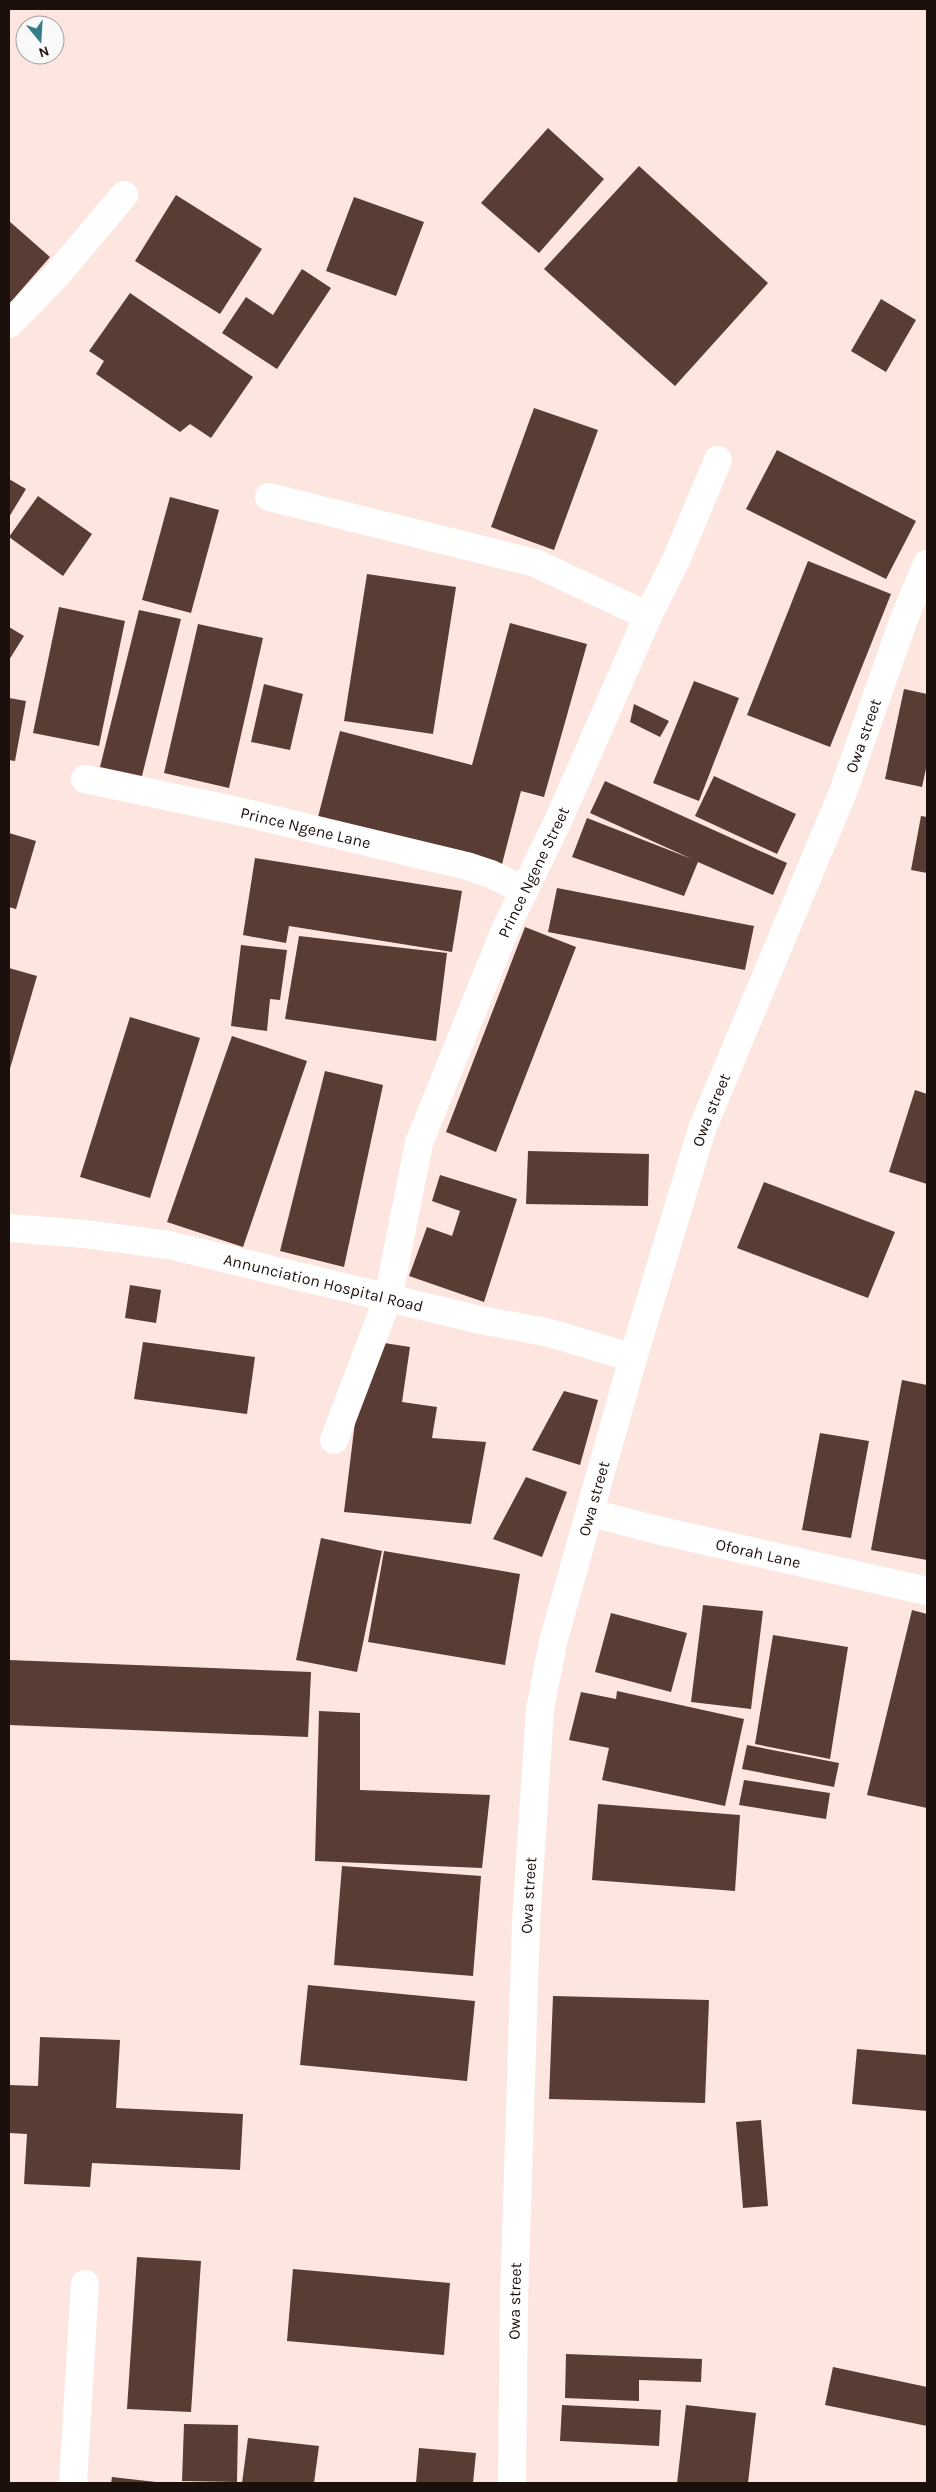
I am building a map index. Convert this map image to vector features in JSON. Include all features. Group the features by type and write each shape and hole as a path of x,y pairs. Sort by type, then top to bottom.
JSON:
{"street":[{"path":"9,324 55,277 124,195"},
{"name":"Prince Ngene Street","path":"334,1440 388,1298 419,1143 504,930 559,819 648,616 676,560 718,460"},
{"path":"269,497 535,563 648,616"},
{"name":"Owa street","path":"512,2483 514,2300 521,2070 536,1754 540,1710 552,1642 702,1129 916,621 927,564"},
{"name":"Prince Ngene Lane","path":"85,779 242,812 467,866 491,874 523,890"},
{"name":"Annunciation Hospital Road","path":"9,1228 85,1234 168,1245 388,1298 550,1333 634,1358"},
{"name":"Oforah Lane","path":"590,1513 653,1530 927,1591"},
{"path":"72,2483 85,2284"}],"building":[{"path":"548,128 604,179 539,253 481,203"},
{"path":"639,166 768,283 675,386 544,269"},
{"path":"176,195 262,249 220,314 135,261"},
{"path":"354,197 424,222 396,296 326,271"},
{"path":"9,221 50,257 9,304"},
{"path":"302,269 331,288 277,369 222,333 246,297 273,315"},
{"path":"130,293 253,377 211,438 190,424 180,432 96,374 104,361 89,351"},
{"path":"881,299 916,320 886,372 851,351"},
{"path":"534,408 598,430 554,550 491,527"},
{"path":"777,450 916,521 886,579 746,509"},
{"path":"9,479 26,489 9,517"},
{"path":"38,496 92,534 63,576 9,537"},
{"path":"170,497 219,510 191,613 142,600"},
{"path":"808,561 891,594 830,747 747,715"},
{"path":"367,574 456,587 433,734 344,721"},
{"path":"59,607 125,621 99,746 33,733"},
{"path":"139,610 181,619 142,776 100,767"},
{"path":"510,623 587,644 544,797 521,791 501,868 317,821 340,731 472,765"},
{"path":"198,624 263,638 229,788 164,773"},
{"path":"9,627 24,636 9,660"},
{"path":"694,681 739,698 699,801 653,783"},
{"path":"264,684 303,694 290,750 251,742"},
{"path":"904,689 927,694 927,764 922,787 885,779"},
{"path":"9,698 26,701 15,761 9,760"},
{"path":"634,704 669,721 660,737 630,722"},
{"path":"714,776 796,814 777,854 695,816"},
{"path":"605,781 787,863 773,895 698,862 684,896 572,857 587,818 692,859 590,813"},
{"path":"921,816 927,817 927,873 911,870"},
{"path":"9,833 36,841 16,909 9,907"},
{"path":"255,858 462,891 452,952 289,926 286,943 243,935"},
{"path":"557,888 754,926 745,970 548,932"},
{"path":"525,927 576,947 496,1152 446,1132"},
{"path":"299,936 447,953 436,1041 285,1019"},
{"path":"241,945 287,950 280,1000 270,999 267,1031 231,1026"},
{"path":"9,968 37,976 9,1072"},
{"path":"130,1017 200,1038 150,1198 80,1177"},
{"path":"232,1036 307,1061 243,1247 167,1222"},
{"path":"325,1071 383,1085 344,1267 280,1251"},
{"path":"915,1090 927,1094 927,1184 889,1172"},
{"path":"528,1151 649,1154 648,1206 526,1204"},
{"path":"440,1175 517,1199 484,1302 409,1276 427,1227 452,1236 460,1211 432,1201"},
{"path":"764,1182 895,1232 868,1298 737,1248"},
{"path":"130,1285 161,1290 156,1323 125,1318"},
{"path":"365,1340 410,1347 402,1402 437,1407 432,1438 486,1442 471,1524 344,1512"},
{"path":"143,1342 255,1357 247,1414 134,1399"},
{"path":"902,1380 927,1385 927,1560 871,1550"},
{"path":"564,1391 598,1400 580,1465 532,1450"},
{"path":"820,1433 869,1441 851,1538 802,1530"},
{"path":"526,1477 567,1492 542,1557 493,1539"},
{"path":"321,1538 382,1551 357,1672 296,1660"},
{"path":"384,1551 520,1574 505,1665 368,1642"},
{"path":"703,1605 763,1611 751,1709 691,1702"},
{"path":"912,1610 927,1614 927,1808 867,1795"},
{"path":"611,1613 687,1633 671,1692 595,1672"},
{"path":"773,1635 848,1647 830,1759 755,1744"},
{"path":"9,1660 311,1672 308,1737 9,1725"},
{"path":"617,1691 744,1719 725,1806 602,1780 609,1748 569,1740 581,1692 616,1699"},
{"path":"319,1711 360,1713 360,1790 490,1795 482,1868 315,1861"},
{"path":"747,1745 839,1763 834,1787 742,1769"},
{"path":"744,1780 830,1793 826,1819 739,1805"},
{"path":"598,1804 740,1815 735,1891 592,1880"},
{"path":"342,1866 481,1876 473,1976 334,1965"},
{"path":"308,1985 475,2001 467,2081 300,2065"},
{"path":"553,1996 709,2000 705,2103 549,2099"},
{"path":"40,2037 120,2040 116,2108 243,2114 240,2170 92,2163 90,2187 24,2184 27,2134 9,2133 9,2085 38,2086"},
{"path":"857,2049 927,2055 927,2111 852,2104"},
{"path":"761,2120 768,2206 743,2208 736,2122"},
{"path":"137,2257 201,2261 191,2412 127,2409"},
{"path":"293,2269 450,2283 444,2355 287,2341"},
{"path":"566,2354 702,2359 701,2382 639,2380 639,2401 565,2398"},
{"path":"833,2367 927,2387 927,2426 825,2405"},
{"path":"562,2405 661,2410 659,2446 560,2441"},
{"path":"686,2405 756,2413 748,2483 677,2483"},
{"path":"184,2424 238,2425 237,2482 182,2481"},
{"path":"248,2438 319,2446 314,2483 242,2483"},
{"path":"419,2448 476,2453 473,2483 416,2483"},
{"path":"112,2477 156,2482 156,2483 111,2483"}]}
